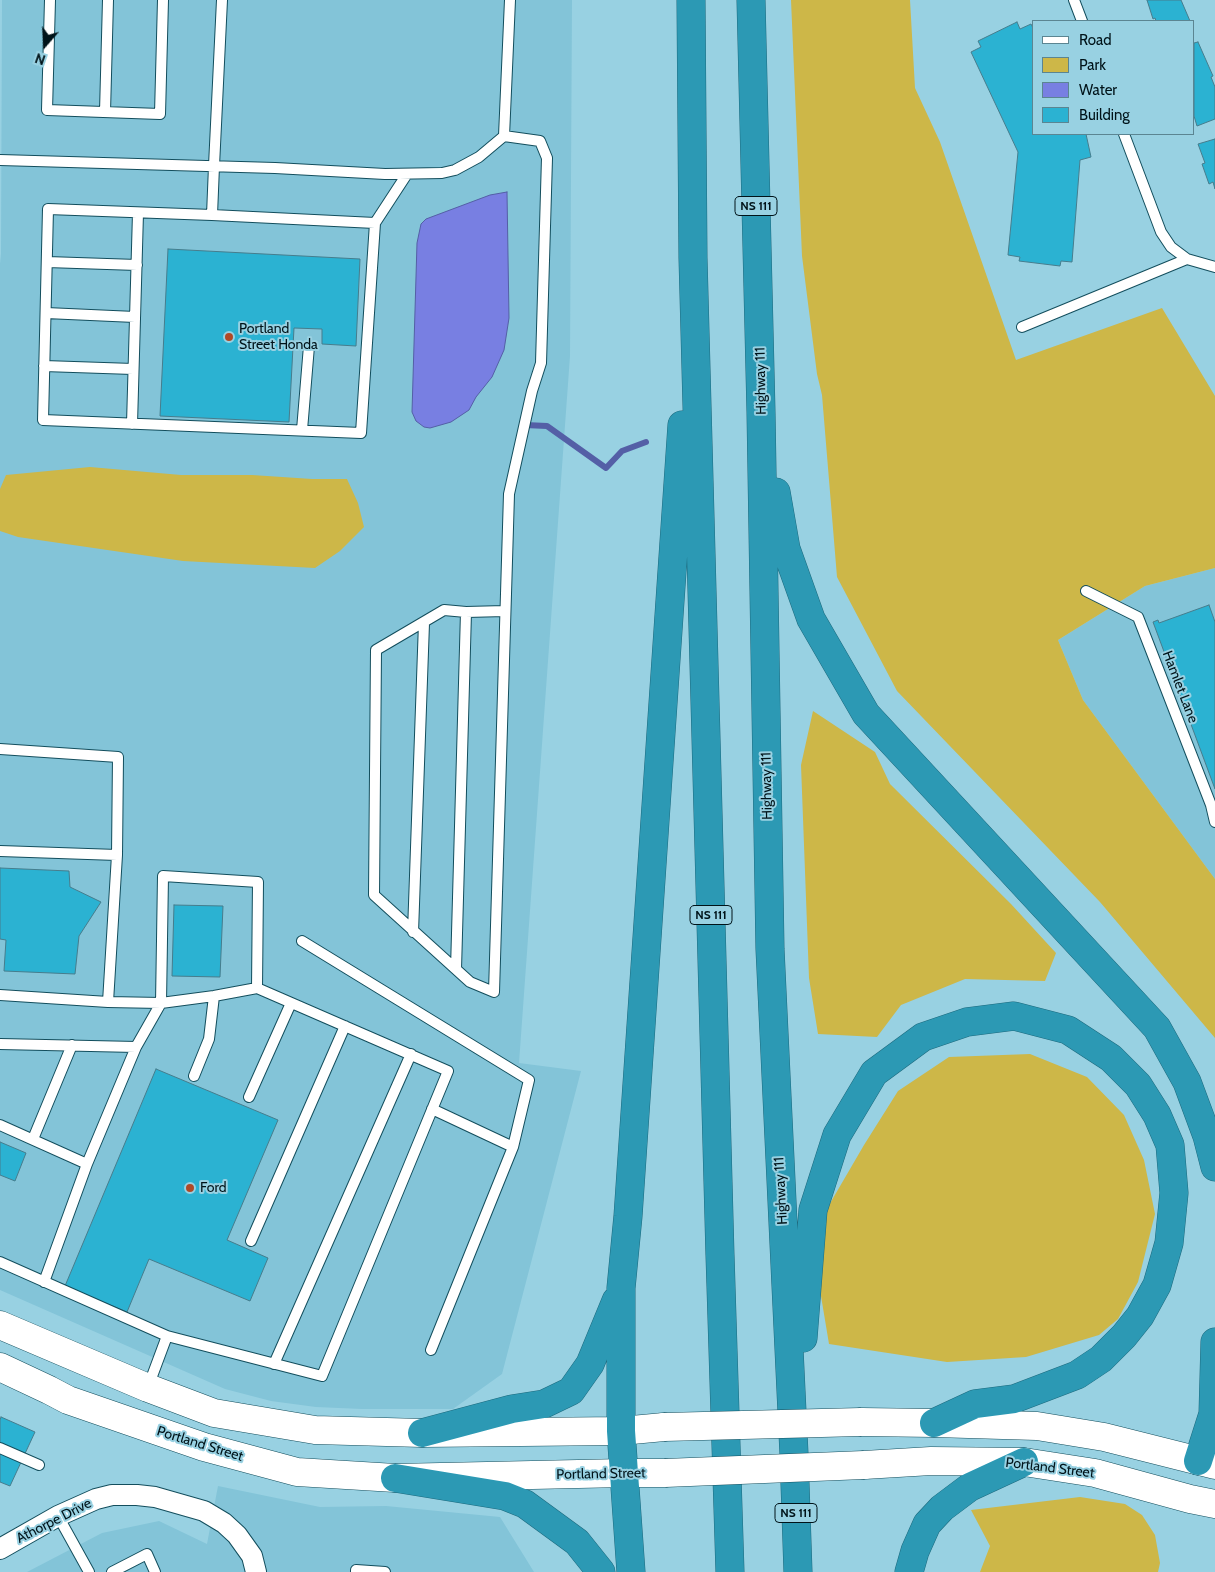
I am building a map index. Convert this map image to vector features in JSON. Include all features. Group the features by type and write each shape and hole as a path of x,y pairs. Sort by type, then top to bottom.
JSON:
{"highway":[{"name":"NS 111","path":"690,0 693,258 730,1572"},
{"name":"Highway 111","path":"751,0 761,412 770,949 798,1572"},
{"path":"632,1572 621,1431 621,1288 629,1206 693,258"},
{"path":"761,412 786,549 811,619 866,714 1157,1028 1188,1082 1215,1167"},
{"path":"794,1454 813,1210 837,1135 874,1073 923,1037 967,1022 1014,1016 1068,1030 1111,1058 1138,1086 1157,1115 1170,1145 1174,1193 1169,1243 1156,1285 1140,1316 1124,1336 1101,1359 1077,1375 1014,1399 975,1404 934,1423"},
{"path":"422,1433 512,1409 544,1404 571,1391 590,1364 621,1288"},
{"path":"1207,1463 1213,1414 1215,1342"},
{"path":"909,1572 915,1551 927,1524 942,1508 970,1486 1024,1462"},
{"path":"395,1478 505,1496 525,1504 577,1542 601,1572"}],"main road":[{"path":"0,1325 148,1388 214,1413 315,1430 422,1433 621,1431 664,1427 861,1422 1038,1426 1104,1437 1207,1463 1202,1501"},
{"name":"Portland Street","path":"0,1367 68,1400 204,1447 297,1472 395,1478 665,1473 931,1461 1024,1462 1095,1473 1202,1501"}],"street":[{"name":"Athorpe Drive","path":"0,1549 58,1516 96,1499 112,1495 137,1495 155,1497 204,1512 224,1523 236,1534 252,1556 256,1572"}],"lane":[{"path":"50,0 47,110 160,114 164,0"},
{"path":"105,112 108,0"},
{"path":"212,215 222,0"},
{"path":"0,160 407,174 442,173 455,170 479,157 504,136 510,0"},
{"path":"1074,0 1082,20"},
{"path":"1124,135 1161,232 1171,247 1187,259 1215,267"},
{"path":"504,136 540,141 547,158 541,363 532,391 509,494 494,992 470,982 374,895 376,650 444,610 466,612 505,611"},
{"path":"374,223 212,215 48,210 43,420 361,433 374,223 407,174"},
{"path":"132,424 138,213"},
{"path":"1022,326 1187,259"},
{"path":"47,262 137,265"},
{"path":"46,313 135,317"},
{"path":"302,430 309,346"},
{"path":"44,366 133,369"},
{"name":"Hamlet Lane","path":"1086,591 1138,617 1211,805 1215,822"},
{"path":"456,969 466,612"},
{"path":"413,932 424,623"},
{"path":"0,749 118,757 117,855 108,1002"},
{"path":"0,851 117,855"},
{"path":"44,1282 87,1164 136,1047 161,1003 163,876 258,882 258,988"},
{"path":"302,941 529,1080 513,1147 431,1350"},
{"path":"0,995 108,1002 161,1003 258,988 448,1071 322,1376 167,1336 0,1262"},
{"path":"194,1076 209,1038 214,996"},
{"path":"249,1097 292,1003"},
{"path":"251,1241 345,1026"},
{"path":"0,1044 136,1047"},
{"path":"32,1139 72,1045"},
{"path":"274,1364 411,1054"},
{"path":"432,1109 513,1147"},
{"path":"0,1125 87,1164"},
{"path":"148,1388 167,1336"},
{"path":"0,1448 39,1465"},
{"path":"58,1516 89,1572"},
{"path":"112,1572 147,1554 155,1572"},
{"path":"356,1572 356,1570 385,1572"}],"shaded area":[{"path":"2,0 572,0 570,356 519,1063 581,1071 502,1374 453,1409 316,1407 271,1401 225,1389 0,1290 0,264"},
{"path":"1215,568 1215,879 1083,700 1058,640 1145,586"},
{"path":"218,1486 320,1507 386,1506 500,1517 534,1572 27,1572 102,1533 159,1521 207,1544"}],"green space":[{"path":"791,0 910,0 915,88 940,142 1016,360 1162,308 1215,396 1215,568 1145,586 1058,640 1083,700 1215,879 1215,1038 1100,902 897,691 837,577 822,395 817,374 802,256"},
{"path":"90,467 181,475 252,475 347,479 358,503 364,527 340,551 315,568 183,561 18,537 0,531 0,489 6,475"},
{"path":"813,711 875,752 890,784 1011,904 1056,953 1045,981 965,979 901,1005 877,1037 818,1034 809,978 801,765"},
{"path":"1030,1054 1087,1077 1124,1115 1144,1160 1155,1214 1138,1282 1118,1319 1099,1335 1026,1357 947,1362 829,1344 811,1236 898,1091 949,1057"},
{"path":"1080,1497 1125,1504 1142,1515 1155,1535 1160,1563 1158,1572 980,1572 990,1546 971,1510"}],"water":[{"path":"507,192 509,318 504,350 492,377 476,397 469,410 451,422 430,428 424,427 416,421 412,412 417,243 421,224 426,219 490,195"}],"building":[{"path":"1147,0 1181,0 1190,20 1156,20 1155,18 1153,19"},
{"path":"1017,22 1020,29 1031,24 1032,135 1086,135 1091,157 1080,160 1072,262 1061,261 1060,266 1019,261 1020,257 1008,255 1018,152 971,52 981,47 978,41"},
{"path":"1198,42 1213,76 1211,77 1215,87 1215,119 1197,126 1195,119 1195,43"},
{"path":"1215,139 1215,189 1213,182 1209,184 1202,164 1205,163 1198,144"},
{"name":"Portland Street Honda","path":"168,249 360,259 356,346 322,344 322,329 294,328 289,422 160,416"},
{"path":"1209,605 1215,622 1215,789 1153,622 1158,620 1159,623"},
{"path":"0,868 69,871 70,887 101,902 79,936 75,974 4,971 6,940 0,939"},
{"path":"174,905 223,906 220,977 172,976"},
{"path":"156,1069 278,1120 227,1240 268,1258 250,1301 149,1259 127,1312 65,1286"},
{"path":"0,1142 26,1153 15,1181 0,1175"},
{"path":"1,1417 35,1432 10,1486 0,1482"}],"waterway":[{"path":"525,425 547,426 606,468 622,451 646,442"}],"place":[{"name":"Portland Street Honda","path":"229,337"},
{"name":"Ford","path":"190,1188"}]}
